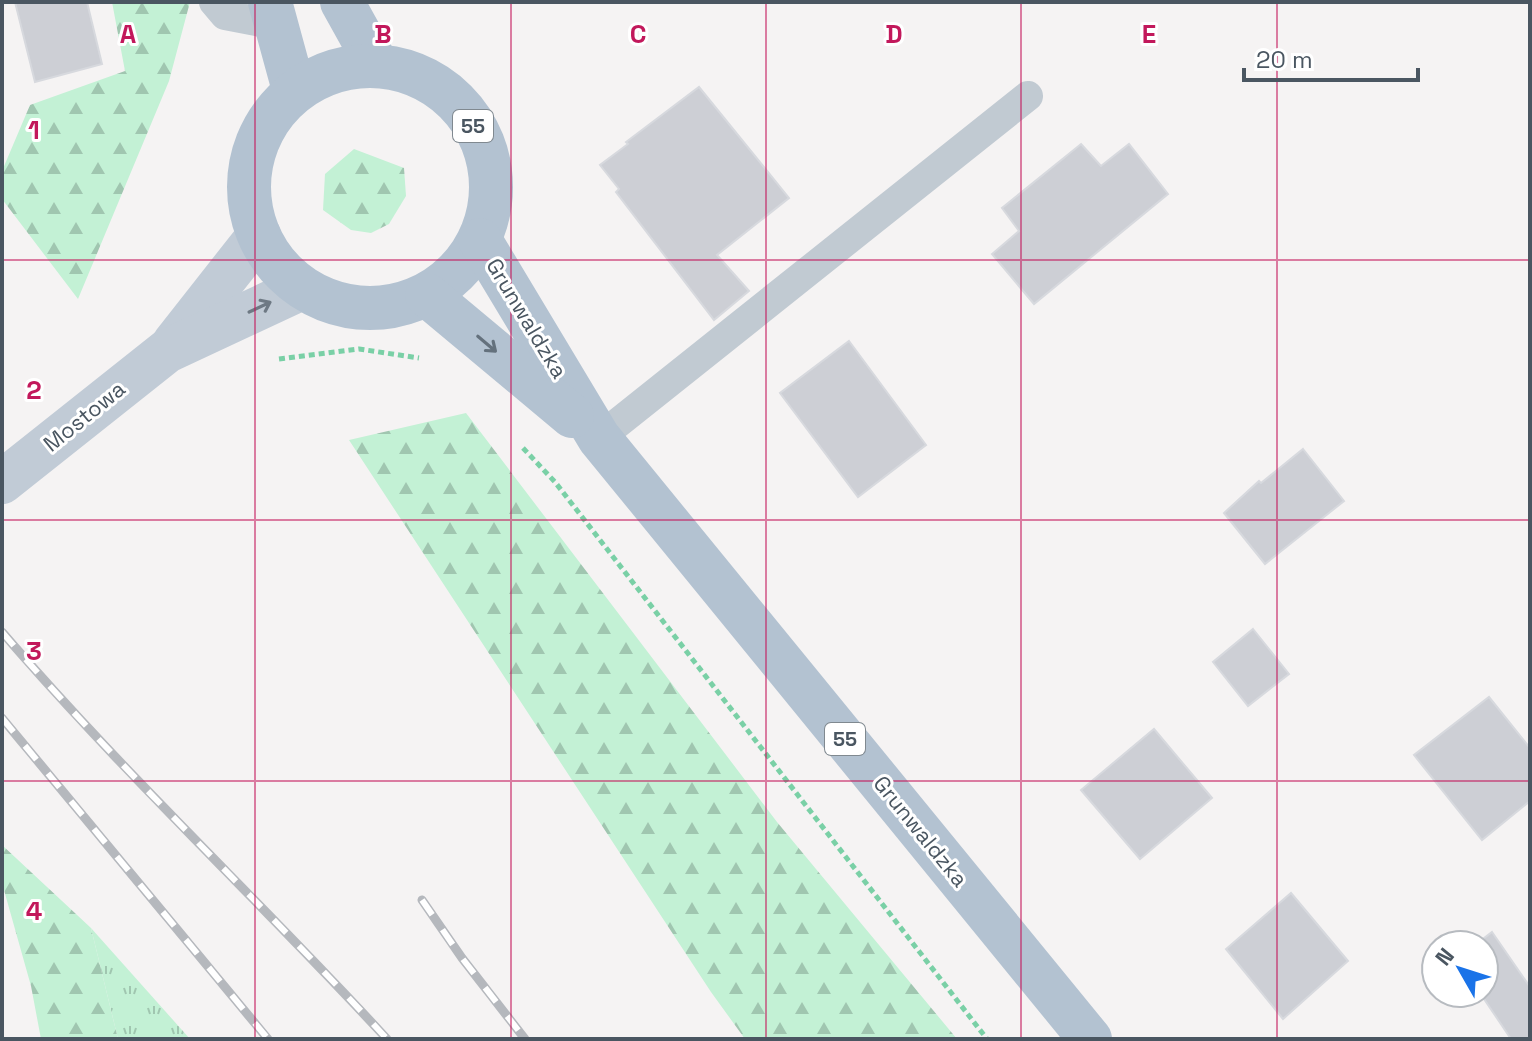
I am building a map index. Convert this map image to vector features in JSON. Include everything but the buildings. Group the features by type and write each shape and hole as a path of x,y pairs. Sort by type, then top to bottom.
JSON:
{"main road":[{"path":"342,2 377,65"},
{"path":"273,14 294,90"},
{"name":"55","path":"377,65 423,77 461,105 485,146 492,194 480,240 458,272 427,295 385,307 342,305 302,288 277,265 259,235 249,199 251,162 264,127 294,90 329,72 377,65"},
{"name":"Grunwaldzka","path":"480,240 599,438 1090,1039"},
{"name":"Grunwaldzka","path":"427,295 599,438"}],"street":[{"name":"Mostowa","path":"167,351 259,235"},
{"name":"Mostowa","path":"2,482 167,351 302,288"}],"lane":[{"path":"214,2 225,15 273,14"},
{"path":"599,438 1028,96"}],"path":[{"path":"271,360 359,349 421,358"},
{"path":"514,439 555,482 987,1039"}],"green space":[{"path":"112,2 190,2 169,81 78,299 2,199 2,171 30,105 125,71"},
{"path":"354,149 404,168 406,196 389,224 371,233 351,230 323,210 325,174"},
{"path":"466,413 777,822 957,1039 745,1039 711,992 349,440"},
{"path":"2,845 91,928 118,1039 41,1039 31,986 2,883"},
{"path":"91,928 190,1039 118,1039"}],"railway":[{"path":"2,632 144,787 387,1039"},
{"path":"2,718 268,1039"},
{"path":"422,900 525,1039"}]}
